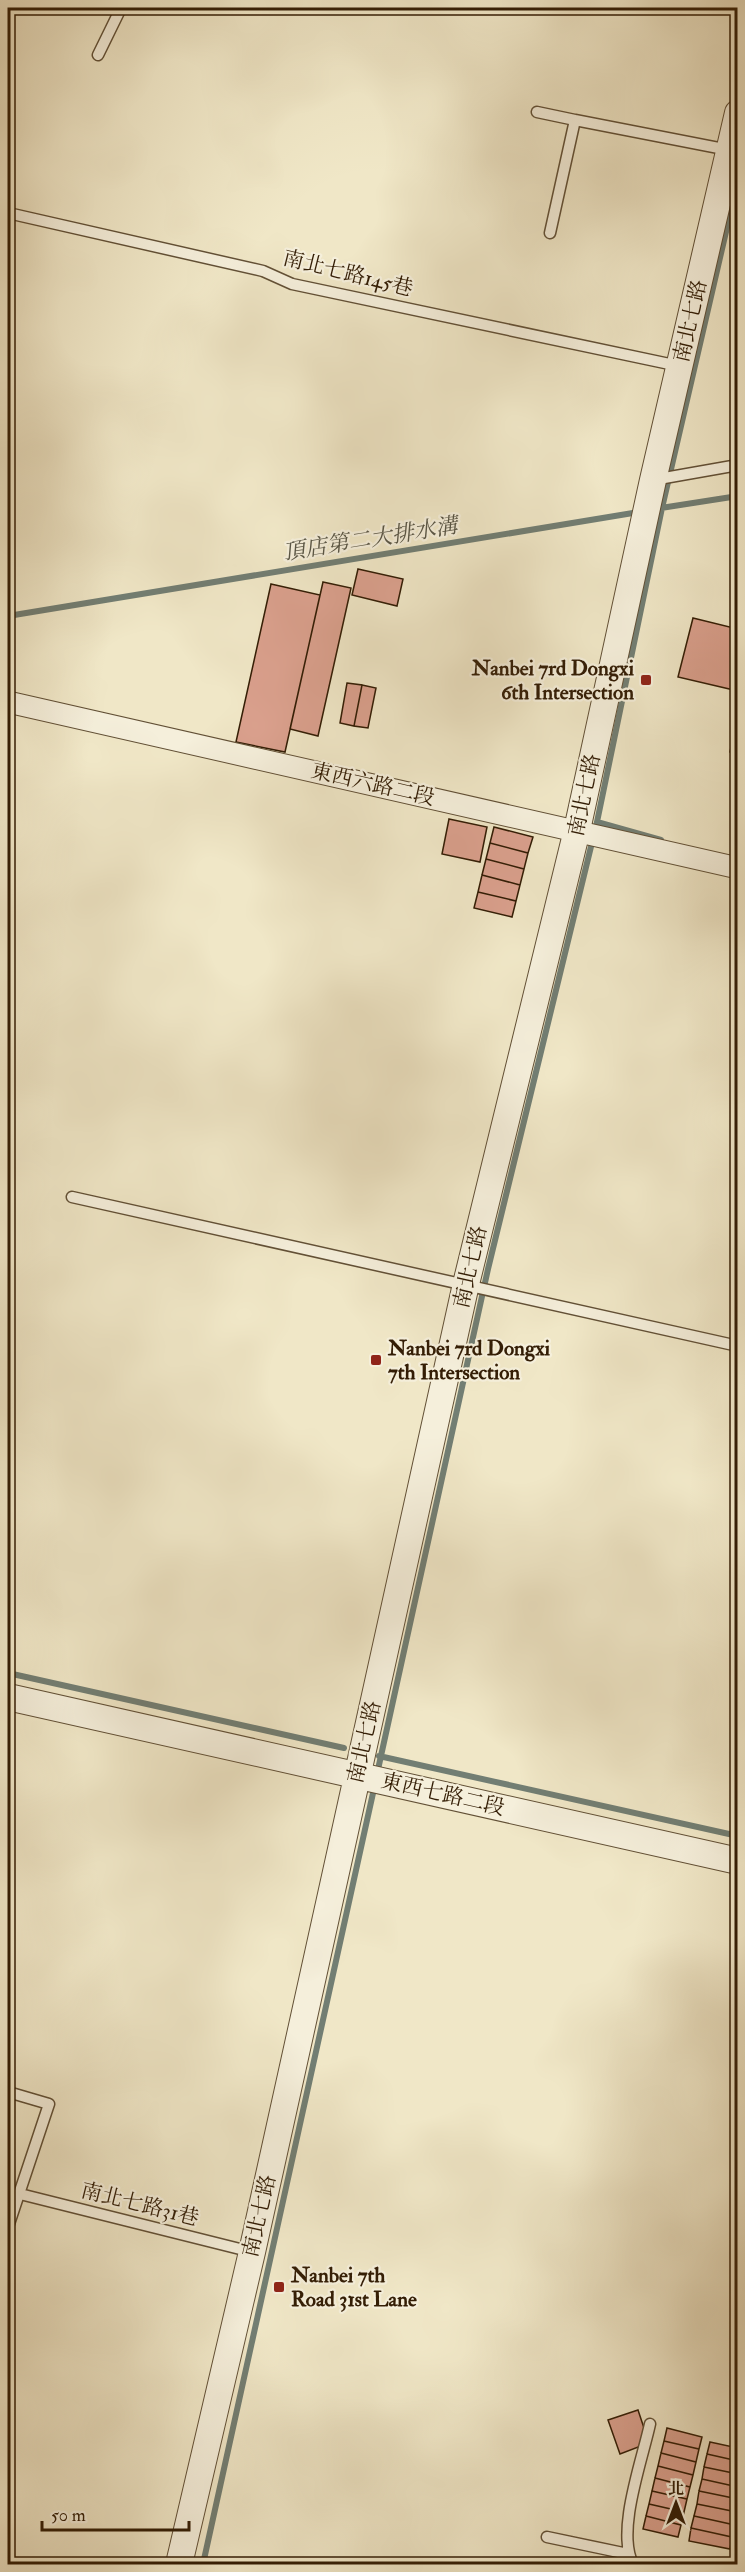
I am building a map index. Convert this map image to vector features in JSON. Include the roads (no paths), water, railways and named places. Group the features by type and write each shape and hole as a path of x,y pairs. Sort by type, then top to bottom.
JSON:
{"street":[{"name":"南北七路","path":"179,2565 252,2252 466,1284 577,830 653,480 738,112"},
{"name":"東西六路二段","path":"8,702 738,868"},
{"name":"東西七路二段","path":"8,1697 738,1861"}],"lane":[{"path":"98,55 121,8"},
{"path":"537,112 730,150"},
{"path":"550,233 575,120"},
{"name":"南北七路145巷","path":"8,213 263,271 292,284 680,366"},
{"path":"653,480 738,465"},
{"path":"72,1197 738,1346"},
{"path":"8,2092 49,2104 8,2227"},
{"name":"南北七路31巷","path":"20,2194 252,2252"},
{"path":"547,2537 631,2559 626,2530 650,2424"}],"waterway":[{"path":"377,1774 488,1269 597,822 662,508 738,180"},
{"name":"頂店第二大排水溝","path":"661,508 738,496"},
{"name":"頂店第二大排水溝","path":"8,616 639,512"},
{"path":"597,822 661,840"},
{"path":"8,1673 344,1748"},
{"path":"379,1756 738,1836"},
{"path":"203,2564 375,1784"}],"place":[{"name":"Nanbei 7rd Dongxi 6th Intersection","path":"646,680"},
{"name":"Nanbei 7rd Dongxi 7th Intersection","path":"376,1360"},
{"name":"Nanbei 7th Road 31st Lane","path":"279,2287"}]}
